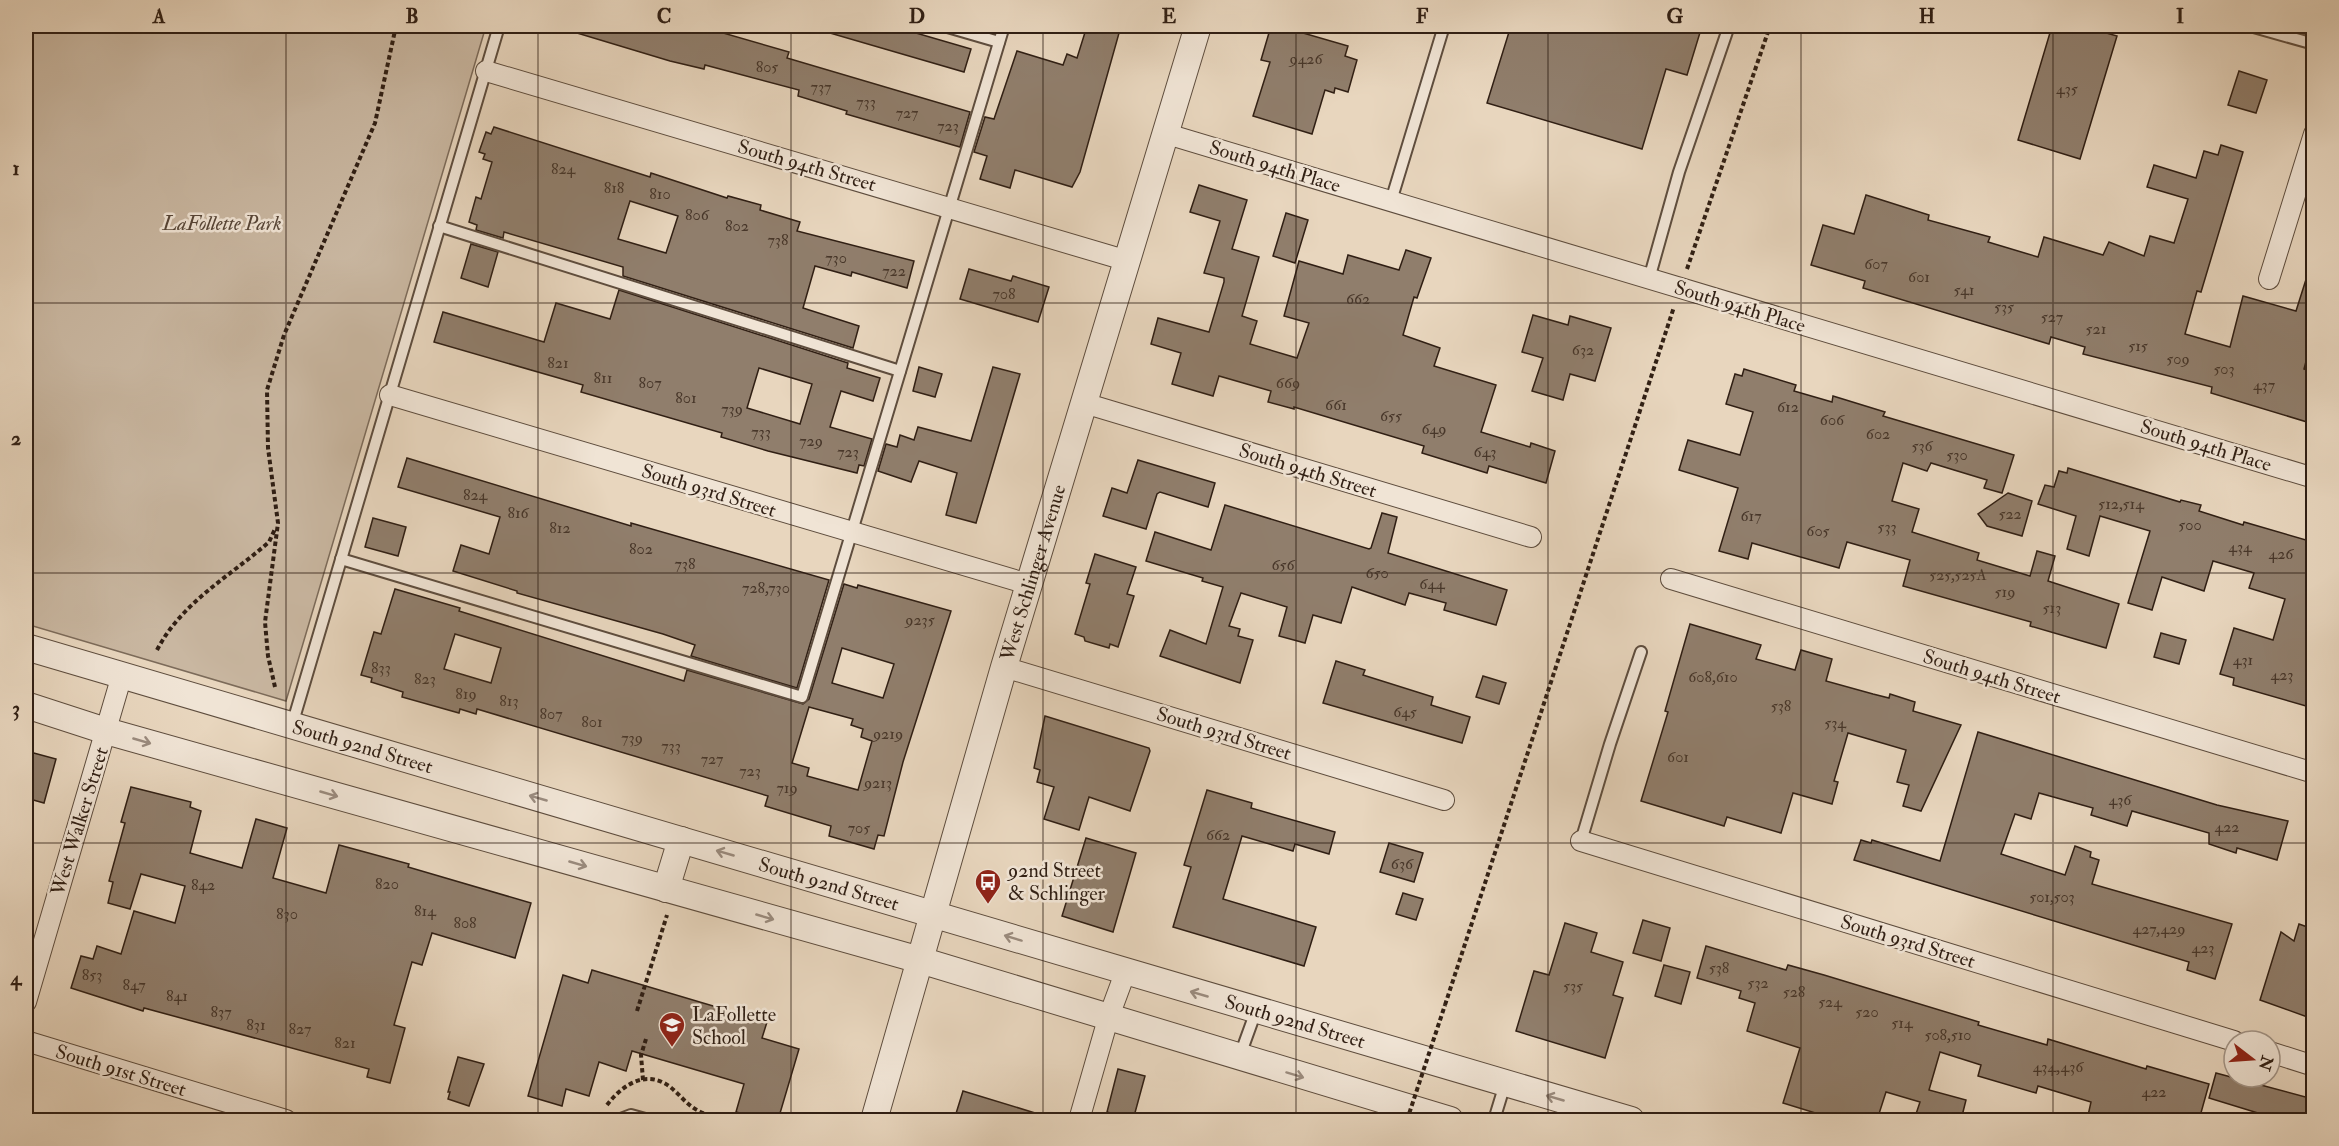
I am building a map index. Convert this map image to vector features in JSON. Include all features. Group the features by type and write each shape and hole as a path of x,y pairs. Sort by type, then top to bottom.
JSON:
{"street":[{"name":"West Schlinger Avenue","path":"874,1120 1028,584 1167,134 1198,26"},
{"name":"South 94th Street","path":"486,71 949,206 1128,261"},
{"name":"South 94th Place","path":"1167,134 2313,478"},
{"path":"2269,279 2313,134"},
{"name":"South 93rd Street","path":"390,395 1028,584"},
{"name":"South 94th Street","path":"1084,403 1531,537"},
{"name":"South 94th Street","path":"1671,579 2313,773"},
{"name":"South 92nd Street","path":"26,647 933,914 1125,973 1631,1120"},
{"name":"South 93rd Street","path":"1004,667 1444,800"},
{"name":"West Walker Street","path":"26,1002 122,675"},
{"path":"26,705 106,731 920,960 1108,1019 1450,1120"},
{"path":"666,889 681,840"},
{"name":"South 93rd Street","path":"1581,841 2222,1037"},
{"path":"1079,1120 1108,1019 1125,973"},
{"name":"South 91st Street","path":"26,1041 286,1120"},
{"path":"2282,1056 2313,1066"}],"lane":[{"path":"292,725 499,26"},
{"path":"944,26 999,42"},
{"path":"341,559 802,697 1004,26"},
{"path":"1391,201 1444,26"},
{"path":"1650,279 1679,172 1729,26"},
{"path":"2250,26 2313,44"},
{"path":"439,226 900,371"},
{"path":"1581,841 1641,652"},
{"path":"1239,1058 1256,1011"},
{"path":"1494,1120 1505,1084"},
{"path":"618,1120 631,1115 649,1120"}],"path":[{"path":"275,687 268,656 265,622 278,523 268,448 267,390 284,335 375,123 396,26"},
{"path":"1686,272 1770,26"},
{"path":"1407,1120 1673,311"},
{"path":"157,650 166,632 198,597 269,542 278,523"},
{"path":"637,1011 667,915"},
{"path":"643,1080 641,1056 646,1039"},
{"path":"604,1109 626,1085 643,1080 664,1083 699,1112 728,1120"}],"green space":[{"name":"LaFollette Park","path":"26,26 486,26 286,701 26,624"}],"building":[{"path":"568,26 699,26 789,52 787,58 970,112 960,147 846,114 847,111 798,96 799,90 705,65 704,69 670,61 567,30"},
{"path":"824,26 892,26 971,49 964,72 823,31"},
{"path":"1087,26 1121,26 1080,172 1072,187 1015,170 1010,188 980,179 987,156 974,152 985,117 994,119 1017,51 1063,65 1067,54 1077,58"},
{"path":"1271,26 1279,26 1348,46 1345,56 1357,60 1348,92 1335,88 1334,93 1325,90 1312,134 1253,116 1270,62 1261,60"},
{"path":"1514,26 1702,26 1687,75 1666,69 1642,149 1487,103 1509,32 1511,33"},
{"path":"2052,26 2082,26 2117,36 2080,159 2018,140"},
{"path":"2239,71 2267,80 2256,113 2228,105"},
{"path":"494,127 650,177 651,173 727,198 728,196 761,205 760,210 800,222 797,231 914,261 907,288 852,272 851,276 815,266 803,308 859,326 853,348 623,276 623,267 504,232 503,238 476,230 477,225 469,222 476,197 481,199 492,162 483,159 485,154 479,152 486,132 491,134","holes":["630,201 678,216 666,253 618,239"]},
{"path":"2221,145 2243,152 2201,292 2197,291 2185,334 2230,347 2243,296 2296,311 2309,270 2313,271 2313,335 2304,369 2313,372 2313,415 2310,414 2307,422 2211,393 2212,387 2083,354 2085,347 2051,337 2049,344 1863,288 1865,281 1811,265 1823,225 1854,234 1866,195 1929,215 1928,220 1990,237 1988,242 2038,257 2044,237 2103,255 2109,242 2144,256 2150,236 2174,243 2188,199 2147,187 2154,165 2196,178 2204,151 2218,155"},
{"path":"1199,185 1247,200 1232,249 1259,257 1242,316 1257,321 1250,344 1297,358 1309,323 1284,316 1299,261 1343,274 1348,255 1399,270 1406,250 1431,258 1417,298 1414,297 1403,335 1440,348 1434,366 1496,385 1481,432 1530,447 1531,443 1555,451 1546,483 1489,466 1487,473 1422,453 1424,446 1294,407 1294,409 1268,402 1271,391 1219,376 1213,396 1172,384 1181,353 1151,344 1158,318 1209,332 1224,282 1224,278 1204,273 1220,221 1190,212"},
{"path":"1286,213 1308,220 1295,263 1273,256"},
{"path":"471,244 498,252 488,287 461,278"},
{"path":"969,269 1011,281 1013,276 1049,287 1038,322 960,299"},
{"path":"619,290 848,363 847,368 880,378 873,401 841,391 830,427 872,439 864,466 859,465 857,473 768,451 721,437 722,433 581,392 583,385 434,342 443,312 544,342 556,303 610,319","holes":["759,368 812,384 800,424 747,408"]},
{"path":"1533,315 1568,325 1570,316 1611,328 1595,381 1570,374 1563,400 1532,391 1543,358 1522,352"},
{"path":"919,367 942,374 935,397 913,391"},
{"path":"993,367 1020,374 976,523 946,515 957,473 919,461 911,482 878,471 886,444 897,447 900,435 914,440 918,427 971,441"},
{"path":"1744,369 1796,385 1794,391 1832,402 1833,396 1885,412 1883,416 2014,455 2002,493 1984,488 1987,480 1931,463 1927,471 1903,463 1892,501 1919,509 1912,532 1979,553 1977,560 2030,576 2037,551 2055,556 2048,581 2119,604 2106,648 2030,626 2031,622 1903,586 1910,560 1847,542 1839,568 1752,543 1748,559 1719,551 1738,488 1679,470 1688,440 1740,455 1753,412 1726,404 1735,374 1742,376"},
{"path":"407,458 631,526 631,523 829,580 797,688 691,656 695,645 663,634 517,593 517,591 453,571 461,545 489,554 500,517 398,487"},
{"path":"1138,460 1215,483 1208,507 1160,492 1157,494 1146,529 1103,516 1112,488 1127,493"},
{"path":"2068,468 2180,502 2181,500 2201,505 2199,511 2243,525 2244,522 2313,542 2313,708 2233,685 2234,678 2220,674 2234,628 2273,640 2285,599 2249,588 2254,573 2213,561 2204,591 2162,577 2152,610 2128,603 2150,531 2100,516 2089,556 2067,549 2076,516 2038,504 2045,485 2054,487 2059,471 2067,473"},
{"path":"2008,493 2032,501 2022,536 1987,526 1978,514"},
{"path":"1225,505 1369,549 1382,513 1397,517 1388,553 1507,590 1496,625 1444,610 1446,603 1409,593 1405,605 1352,587 1341,623 1313,615 1305,643 1279,636 1287,607 1241,593 1229,626 1240,629 1238,636 1253,640 1240,683 1160,656 1170,630 1206,644 1223,587 1202,581 1203,578 1146,561 1155,532 1211,550"},
{"path":"373,518 406,527 398,556 365,547"},
{"path":"1095,554 1136,567 1127,594 1134,596 1118,647 1110,644 1109,648 1085,641 1084,637 1075,634 1090,584 1086,583"},
{"path":"844,584 857,588 858,585 951,611 903,762 884,836 878,835 874,849 829,836 831,826 765,806 768,796 477,709 476,714 460,709 459,713 402,697 403,692 371,682 372,678 361,675 374,632 381,634 395,589 684,681 687,670 803,704 809,699","holes":["455,634 501,648 491,683 444,669","842,648 894,664 883,698 832,683","809,707 853,719 851,725 863,729 861,737 872,741 858,790 807,776 809,768 792,763"]},
{"path":"1690,624 1761,645 1756,659 1795,670 1801,650 1832,659 1826,681 1889,698 1890,694 1915,702 1913,711 1961,725 1921,811 1903,806 1909,785 1897,782 1906,750 1848,733 1834,781 1838,782 1832,804 1793,793 1781,833 1727,817 1724,826 1641,801 1668,712 1665,711"},
{"path":"2161,633 2186,640 2179,664 2154,657"},
{"path":"1336,661 1365,670 1363,675 1433,697 1431,705 1470,717 1462,743 1323,703"},
{"path":"1483,676 1506,683 1499,704 1476,697"},
{"path":"1045,716 1149,748 1150,751 1130,811 1089,797 1079,830 1044,819 1054,787 1037,782 1040,770 1034,768"},
{"path":"1978,732 2217,805 2288,821 2277,860 2237,848 2236,853 2209,844 2209,833 2132,811 2127,826 2091,815 2093,808 2039,793 2031,819 2015,814 2001,854 2065,875 2075,846 2091,852 2090,857 2099,860 2092,884 2232,924 2215,979 2187,970 2189,962 1854,860 1861,840 1871,843 1872,840 1940,861"},
{"path":"30,752 56,759 44,803 26,798 26,767"},
{"path":"131,787 191,802 190,807 201,811 190,853 242,868 256,819 287,828 273,878 326,893 339,845 409,864 408,867 531,903 515,958 432,933 422,965 412,962 394,1025 405,1028 390,1083 367,1077 369,1069 144,1008 143,1011 71,988 81,956 93,959 97,946 121,954 134,911 175,923 185,886 141,874 130,909 108,903 113,882 109,881 125,823 121,822"},
{"path":"1207,790 1252,803 1251,808 1335,832 1329,854 1295,844 1293,851 1242,836 1223,899 1316,927 1304,966 1173,927 1191,867 1184,865"},
{"path":"1086,838 1136,853 1113,932 1062,916"},
{"path":"1389,843 1423,853 1414,882 1380,872"},
{"path":"1403,893 1423,899 1416,920 1396,914"},
{"path":"1643,920 1670,928 1661,961 1633,953"},
{"path":"1565,923 1597,933 1591,952 1623,962 1613,995 1623,998 1605,1058 1516,1031 1534,971 1549,975"},
{"path":"2299,924 2313,929 2313,1019 2260,1000 2281,932 2294,941"},
{"path":"1706,946 1786,970 1788,965 1824,975 2047,1045 2048,1039 2146,1069 2147,1066 2209,1084 2199,1120 2087,1120 2091,1102 2038,1086 2036,1093 1978,1076 1981,1065 1940,1052 1929,1090 1966,1100 1961,1120 1943,1116 1942,1120 1914,1120 1920,1102 1886,1092 1877,1120 1838,1120 1783,1103 1800,1048 1747,1031 1755,1003 1739,998 1741,991 1697,978"},
{"path":"1664,965 1690,972 1681,1004 1655,996"},
{"path":"592,970 767,1022 762,1038 799,1049 778,1120 766,1120 736,1112 744,1084 632,1051 626,1071 599,1062 589,1096 566,1089 562,1106 528,1096 563,975 588,983"},
{"path":"458,1057 484,1064 469,1106 448,1099"},
{"path":"1118,1069 1145,1076 1133,1120 1107,1112"},
{"path":"2216,1073 2222,1075 2222,1089 2276,1089 2313,1099 2307,1120 2256,1120 2258,1113 2209,1098"},
{"path":"963,1091 1045,1116 1045,1120 954,1120"}],"place":[{"name":"92nd Street & Schlinger","path":"988,905"},
{"name":"LaFollette School","path":"672,1048"}]}
